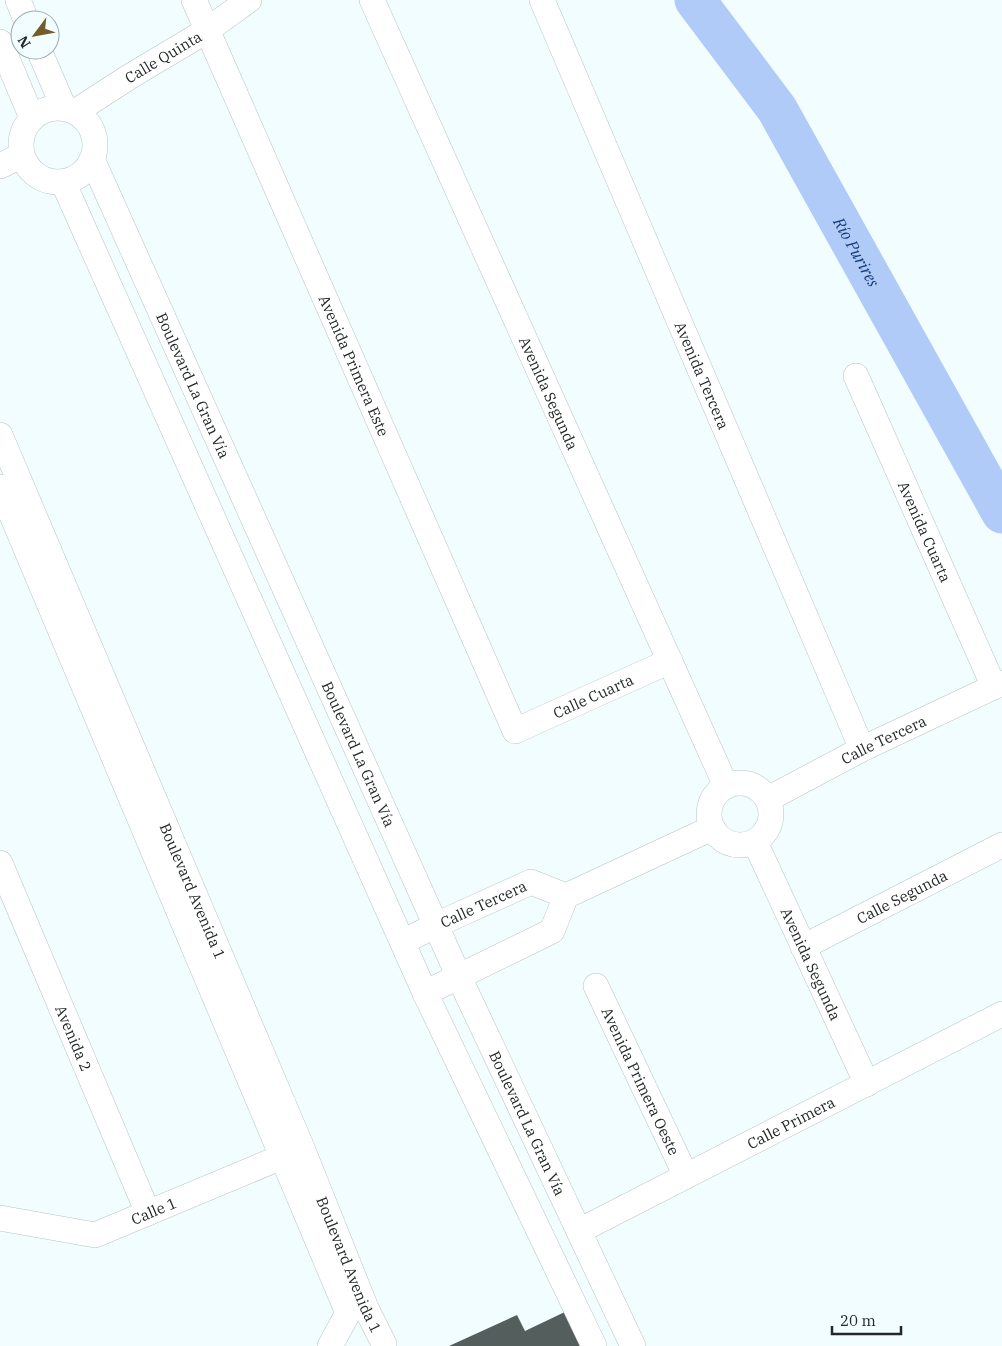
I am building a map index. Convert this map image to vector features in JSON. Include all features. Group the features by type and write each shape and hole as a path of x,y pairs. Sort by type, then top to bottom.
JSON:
{"street":[{"name":"Avenida Primera Este","path":"194,0 515,730"},
{"name":"Calle Quinta","path":"70,110 129,78 206,31 249,0"},
{"name":"Avenida Segunda","path":"372,0 726,786"},
{"name":"Avenida Tercera","path":"542,0 862,749"},
{"path":"0,42 32,118"},
{"path":"44,60 70,110"},
{"path":"52,108 70,110 84,119 90,127 94,137 92,159 88,167 72,179 52,182 38,176 26,164 22,155 22,135 26,125 42,111 52,108"},
{"path":"0,166 22,155"},
{"name":"Boulevard La Gran Vía","path":"92,159 459,977 633,1346"},
{"path":"62,182 425,993 594,1346"},
{"name":"Avenida Cuarta","path":"856,376 998,685"},
{"name":"Boulevard Avenida 1","path":"0,435 357,1311 384,1344 383,1346"},
{"name":"Boulevard Avenida 1","path":"0,487 292,1152"},
{"name":"Calle Cuarta","path":"515,730 670,661"},
{"name":"Calle Tercera","path":"768,799 862,749 998,685"},
{"path":"736,782 745,783 762,791 768,799 772,818 769,828 763,836 754,842 745,845 735,845 726,842 712,828 709,809 712,799 718,791 726,786 736,782"},
{"path":"425,993 552,931 566,896 712,828"},
{"name":"Avenida Segunda","path":"754,842 867,1084"},
{"name":"Calle Segunda","path":"803,947 1002,845"},
{"name":"Avenida 2","path":"0,863 148,1213"},
{"name":"Calle Tercera","path":"402,942 531,882 566,896"},
{"name":"Avenida Primera Oeste","path":"596,986 686,1176"},
{"name":"Calle Primera","path":"579,1230 1002,1014"},
{"name":"Calle 1","path":"0,1218 95,1235 292,1152"},
{"name":"Boulevard Avenida 1","path":"330,1346 357,1311"}],"building":[{"path":"569,1310 586,1346 449,1346 517,1315 525,1331"}],"waterway":[{"name":"Río Purires","path":"695,0 777,109 1002,513"}]}
